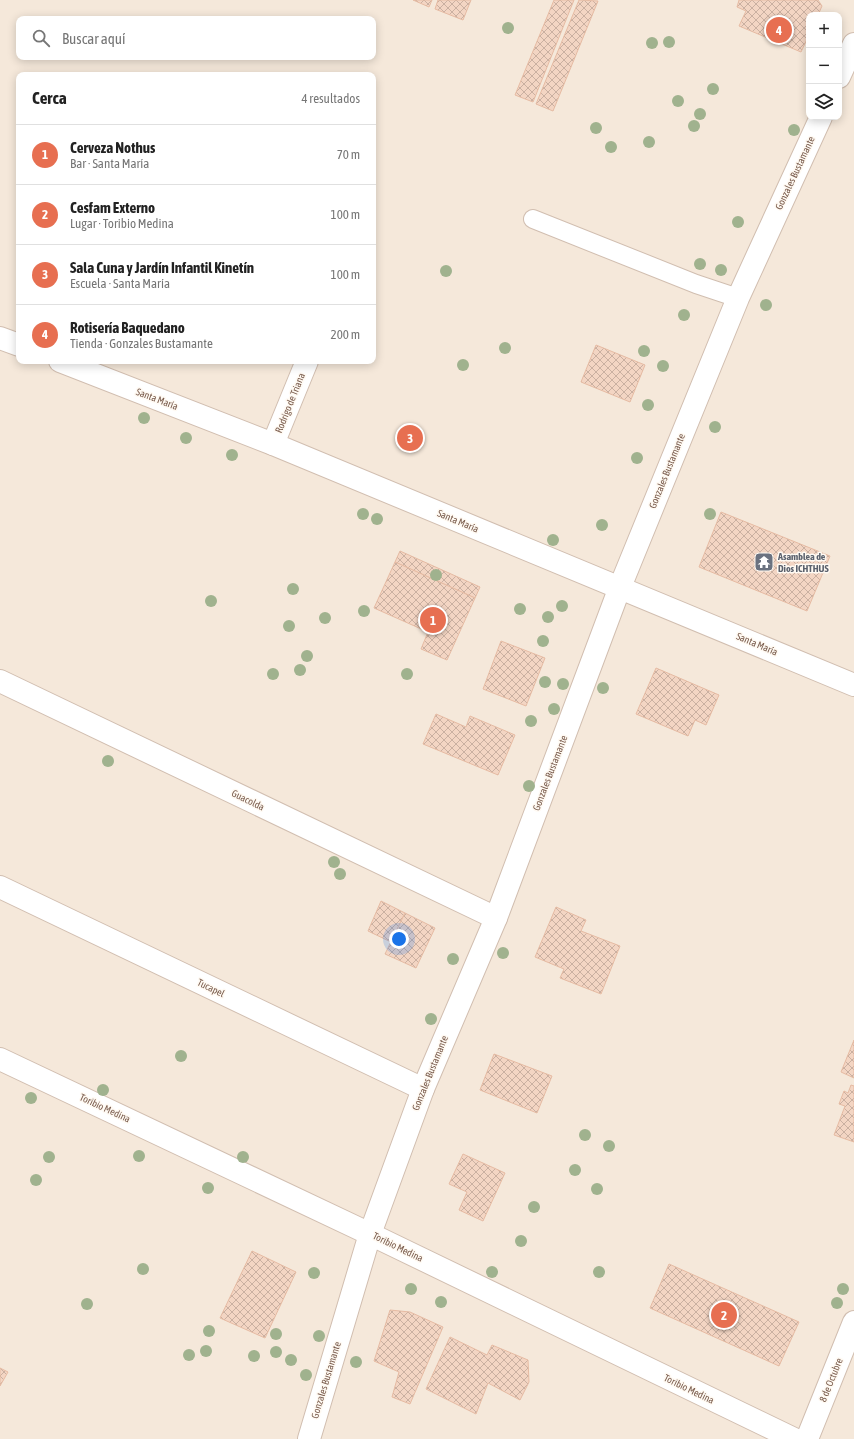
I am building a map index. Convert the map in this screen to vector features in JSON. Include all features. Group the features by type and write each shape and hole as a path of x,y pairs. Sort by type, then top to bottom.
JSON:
{"street":[{"path":"842,70 854,44"},
{"name":"Gonzales Bustamante","path":"309,1439 370,1234 423,1089 496,918 620,587 738,298 820,120"},
{"path":"0,338 16,344"},
{"name":"Santa María","path":"68,364 273,444 854,684"},
{"name":"Rodrigo de Triana","path":"273,444 306,364"},
{"name":"Guacolda","path":"0,681 496,918"},
{"name":"Tucapel","path":"0,886 423,1089"},
{"name":"Toribio Medina","path":"0,1059 370,1234 794,1439"},
{"name":"8 de Octubre","path":"807,1439 854,1322"}],"lane":[{"path":"533,219 696,284 738,298"}],"shaded area":[{"path":"0,0 854,0 854,1439 0,1439"}],"building":[{"path":"413,0 432,0 429,7"},
{"path":"438,0 471,0 463,20 435,9"},
{"path":"554,0 574,0 533,102 515,95"},
{"path":"579,0 598,1 553,111 536,104"},
{"path":"739,0 818,0 822,6 819,12 806,12 806,41 801,52 739,26 746,11 737,7"},
{"path":"596,345 645,365 630,402 581,382"},
{"name":"Asamblea de Dios ICHTHUS","path":"721,512 830,556 807,611 699,567"},
{"path":"400,551 480,587 475,598 395,562"},
{"path":"395,562 475,598 447,660 421,649 428,632 374,608"},
{"path":"501,641 545,658 526,706 483,689"},
{"path":"656,668 719,695 706,725 695,720 688,736 636,714"},
{"path":"436,714 466,727 470,716 515,735 498,775 423,744"},
{"path":"381,901 405,913 391,942 368,931"},
{"path":"556,907 586,920 581,931 620,946 601,994 560,978 564,969 535,957"},
{"path":"405,913 435,928 416,968 385,954"},
{"path":"854,1040 854,1078 841,1072"},
{"path":"494,1054 552,1076 537,1113 480,1090"},
{"path":"851,1085 854,1086 854,1142 834,1135 845,1106 839,1104 844,1091 848,1093"},
{"path":"463,1154 505,1173 483,1221 459,1210 467,1192 449,1184"},
{"path":"252,1251 296,1272 265,1338 220,1318"},
{"path":"669,1264 799,1322 779,1366 650,1308"},
{"path":"390,1310 410,1312 443,1327 410,1404 392,1397 399,1372 374,1361"},
{"path":"450,1337 487,1355 492,1345 528,1360 529,1382 520,1400 488,1383 476,1414 426,1389"},
{"path":"0,1368 8,1372 0,1386"}],"place":[{"name":"Rotisería Baquedano","path":"779,30"},
{"name":"Sala Cuna y Jardín Infantil Kinetín","path":"410,438"},
{"name":"Asamblea de Dios ICHTHUS","path":"764,562"},
{"name":"Cerveza Nothus","path":"433,620"},
{"name":"Cesfam Externo","path":"724,1315"}]}
